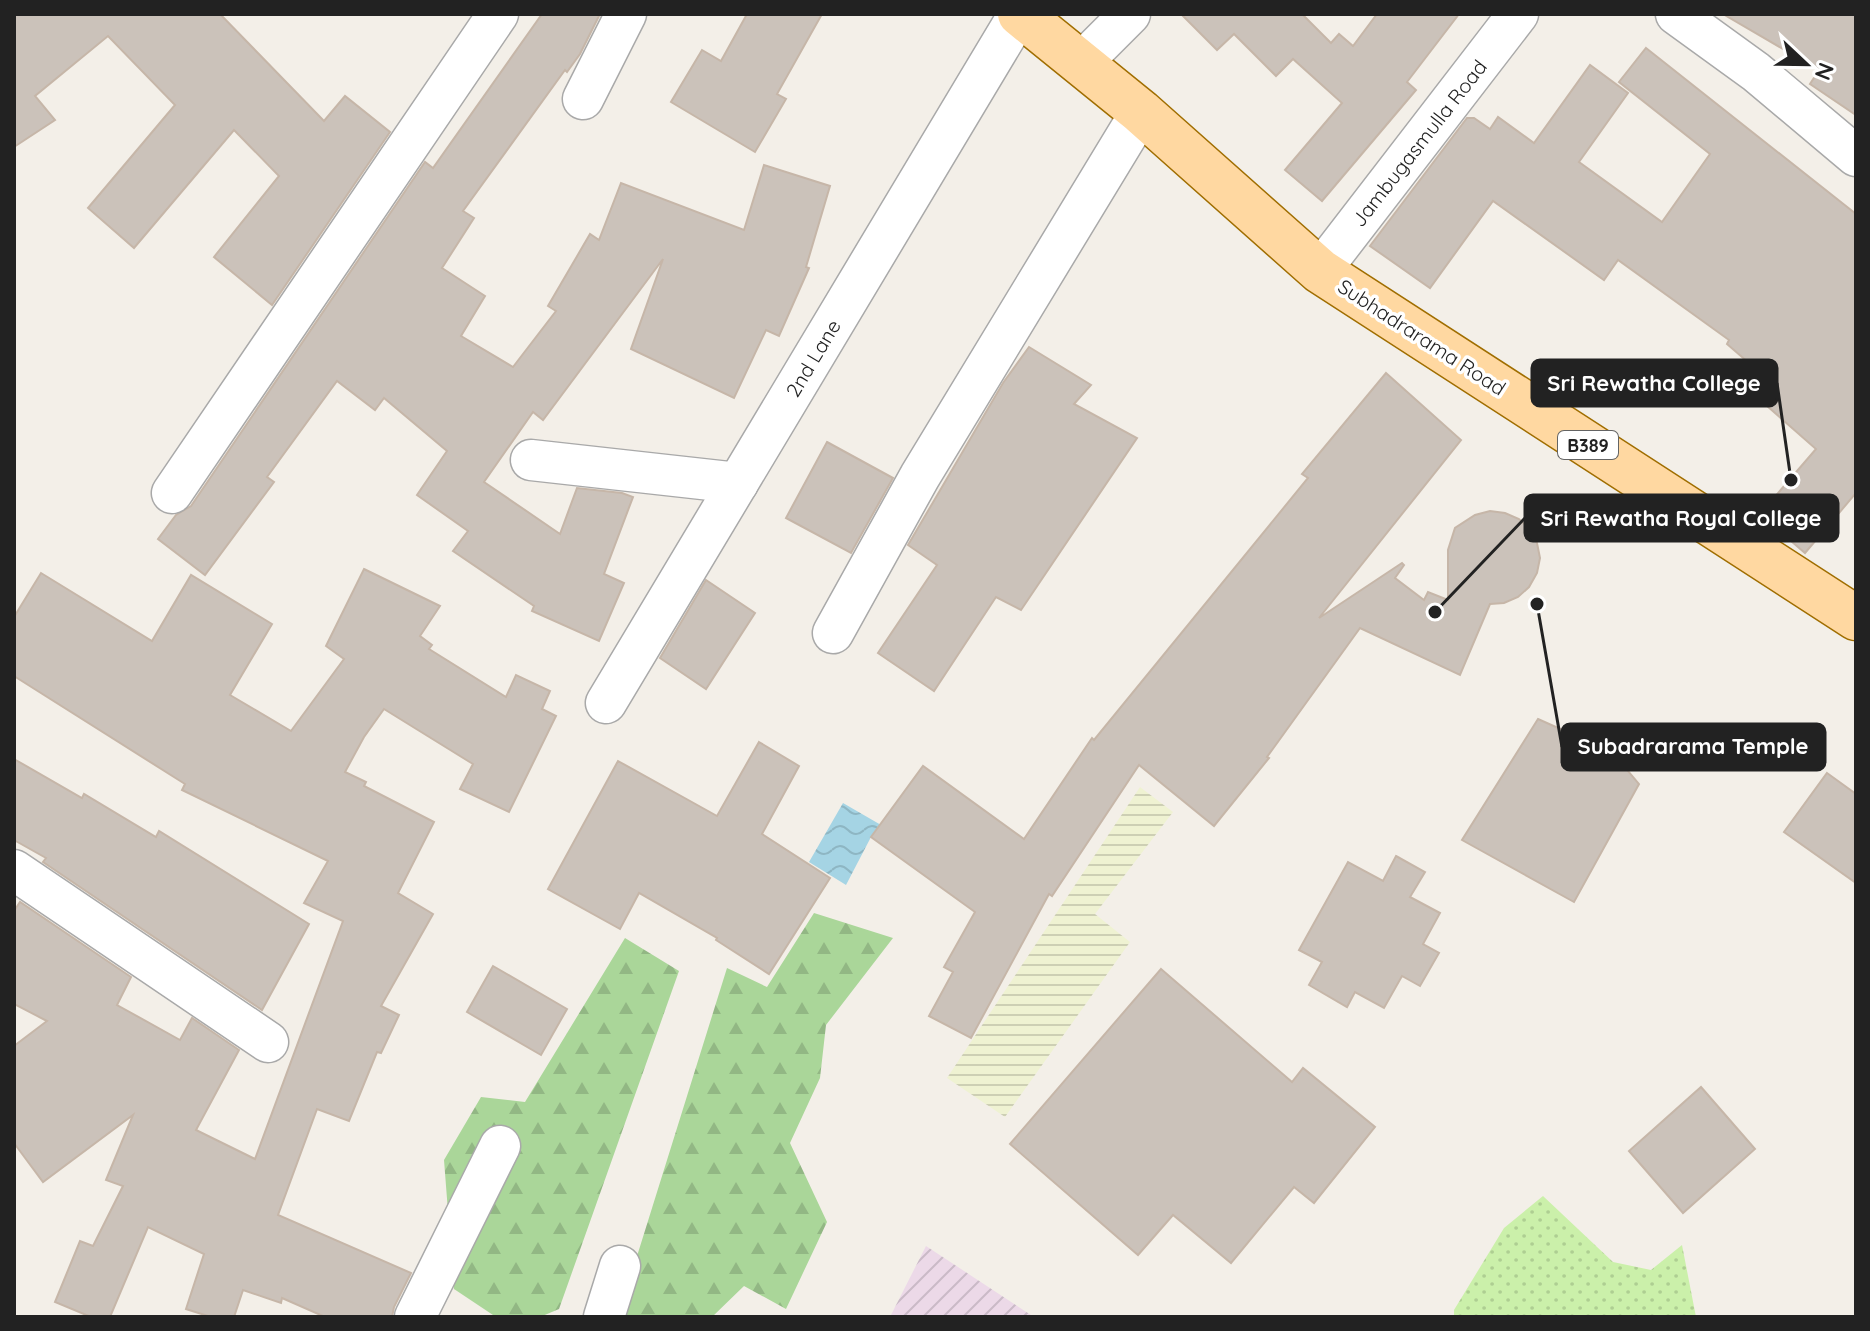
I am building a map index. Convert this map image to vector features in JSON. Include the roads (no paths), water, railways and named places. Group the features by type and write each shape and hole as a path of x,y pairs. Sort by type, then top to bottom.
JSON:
{"main road":[{"name":"Subhadrarama Road","path":"1020,14 1141,112 1320,271 1856,618"}],"street":[{"path":"172,493 498,14"},
{"path":"583,99 626,14"},
{"name":"2nd Lane","path":"606,703 1020,14"},
{"path":"1081,63 1130,14"},
{"name":"Jambugasmulla Road","path":"1320,271 1518,14"},
{"path":"1676,14 1756,72 1856,156"},
{"path":"833,633 920,476 1141,112"},
{"path":"531,460 738,483"},
{"path":"14,870 268,1042"},
{"path":"415,1317 500,1146"},
{"path":"604,1317 620,1266"}],"water":[{"path":"843,803 881,825 871,837 846,885 809,862"}],"place":[{"name":"Sri Rewatha College","path":"1791,480"},
{"name":"Subadrarama Temple","path":"1537,604"},
{"name":"Sri Rewatha Royal College","path":"1435,612"}]}
